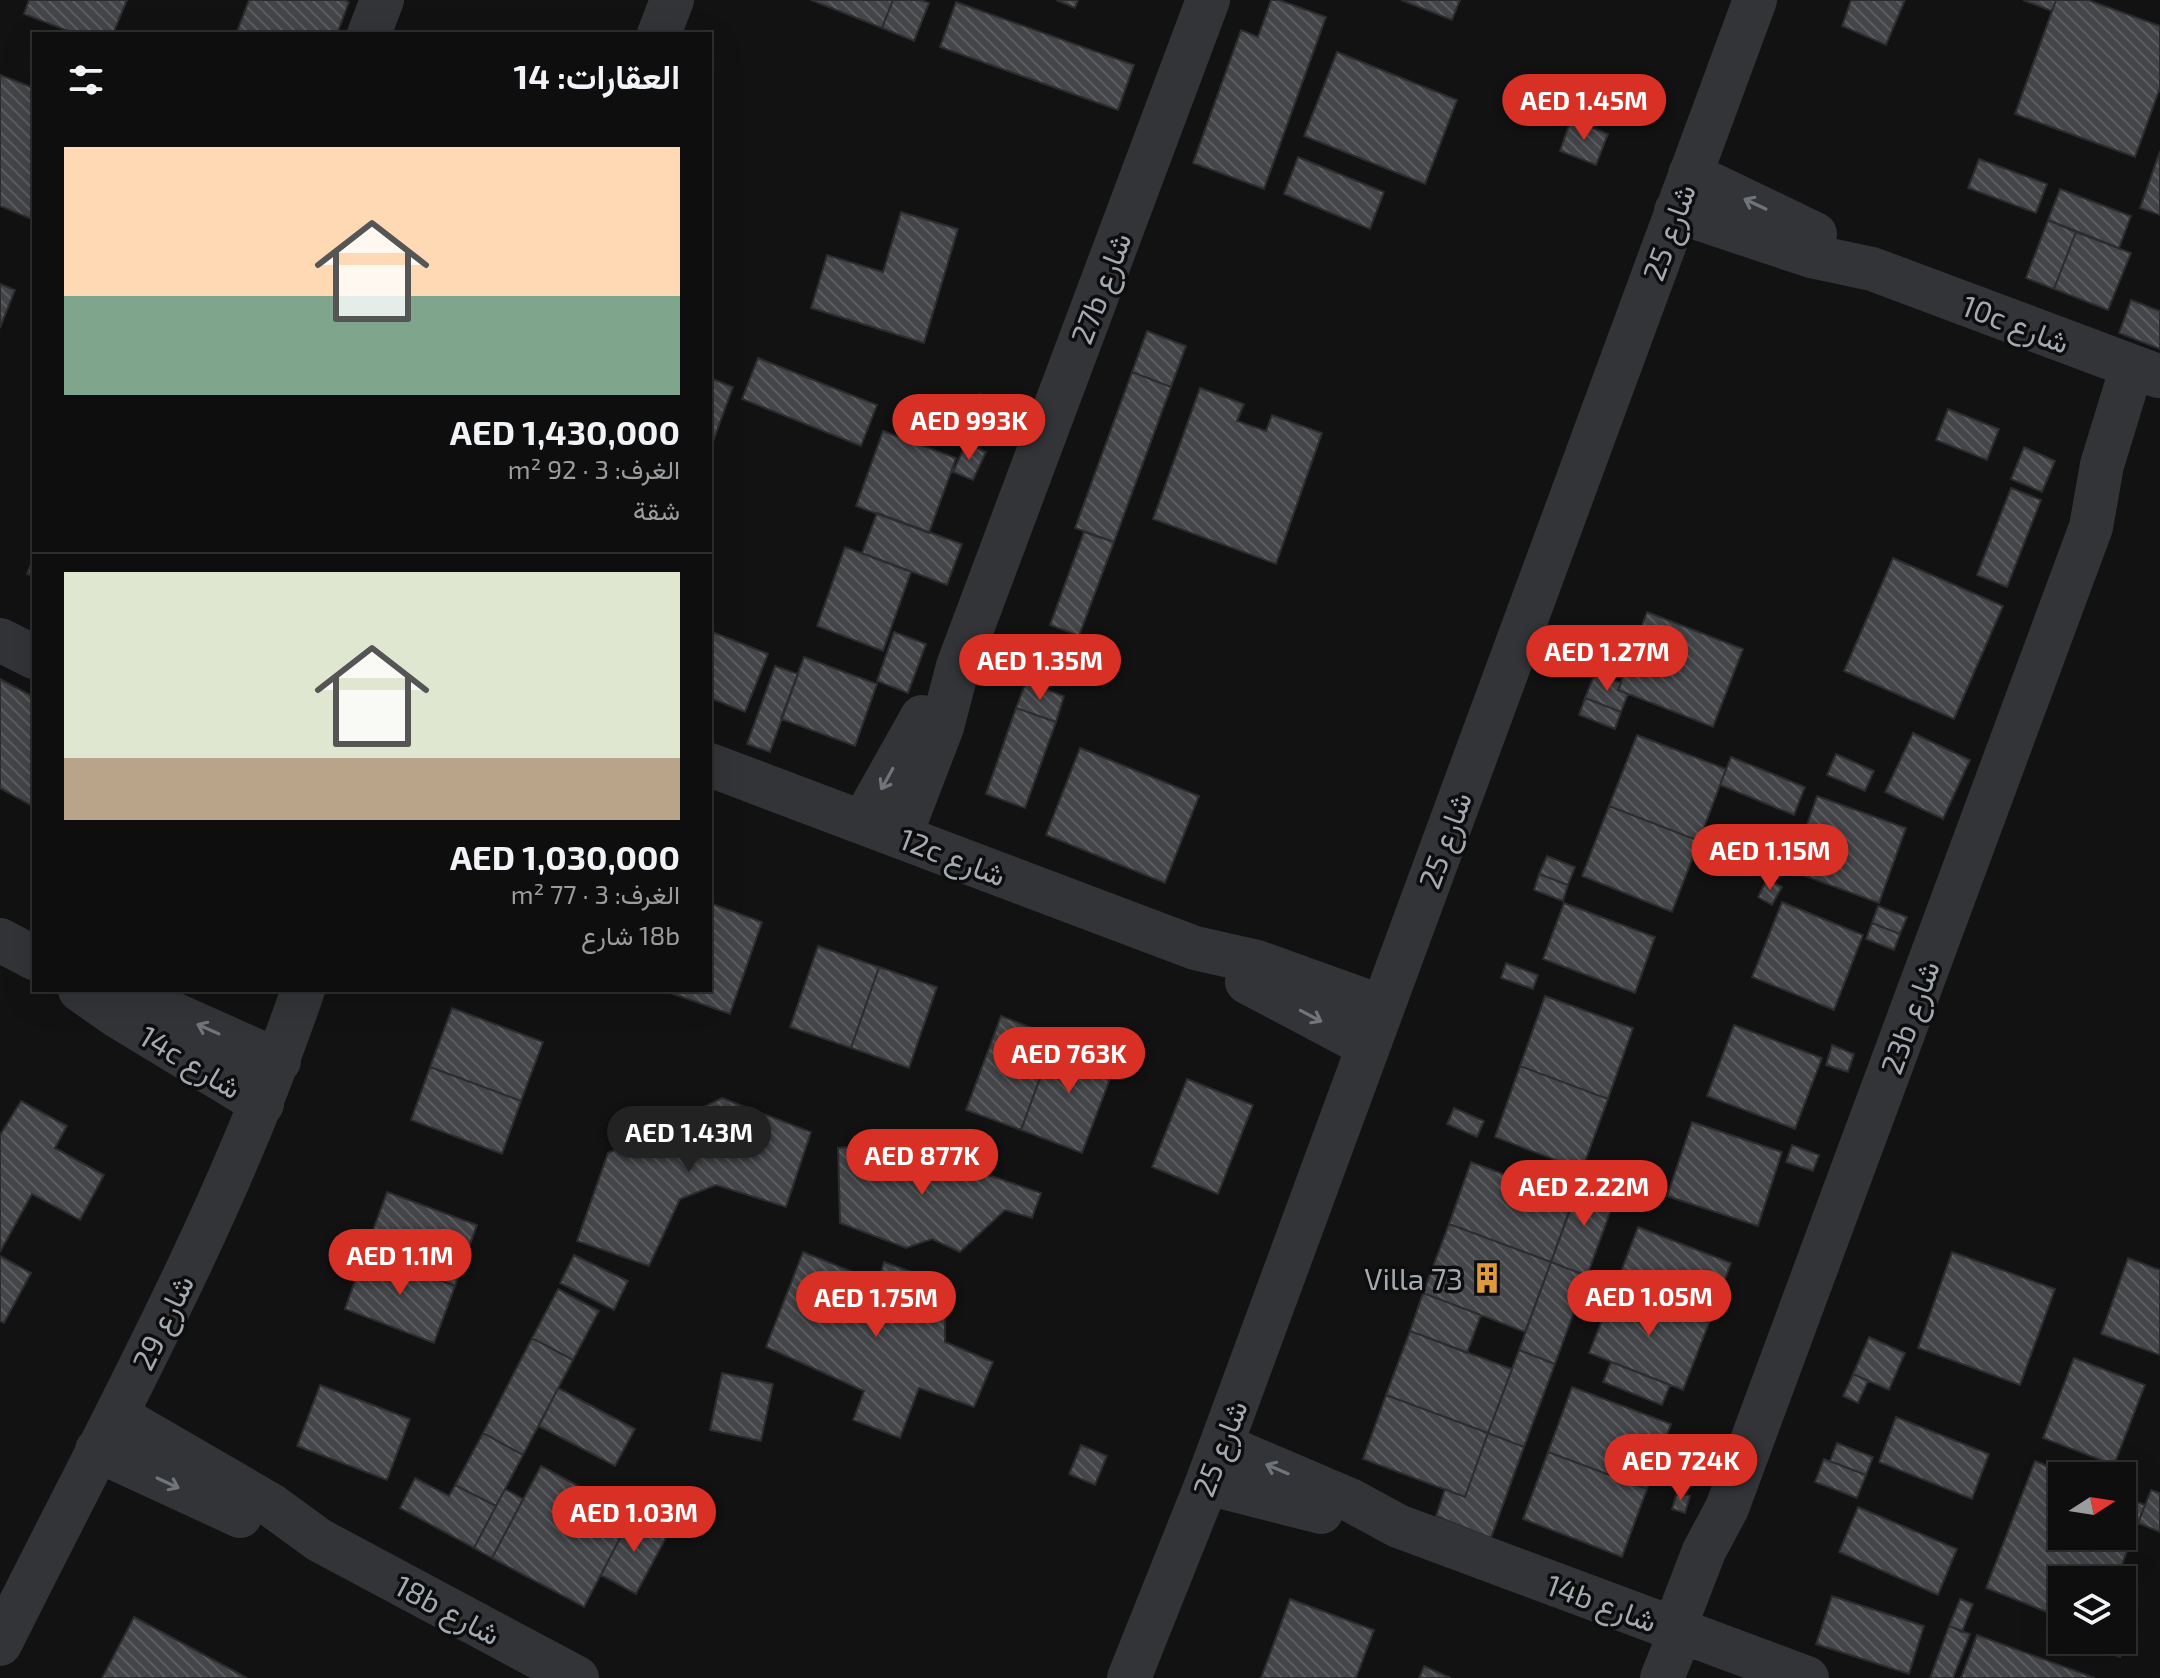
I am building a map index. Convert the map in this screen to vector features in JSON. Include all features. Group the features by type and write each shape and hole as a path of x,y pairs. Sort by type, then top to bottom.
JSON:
{"street":[{"path":"370,32 382,0"},
{"path":"660,32 672,0"},
{"name":"27b شارع","path":"881,829 946,717 958,666 1208,0"},
{"name":"شارع 25","path":"1129,1678 1214,1464 1755,0"},
{"name":"10c شارع","path":"1683,192 1811,256 1872,269 2151,378"},
{"name":"23b شارع","path":"1662,1678 1688,1634 1727,1508 2091,527 2102,465 2151,378"},
{"path":"0,640 32,656"},
{"name":"12c شارع","path":"712,766 1195,948 1257,962 1375,1026"},
{"path":"0,940 32,957"},
{"name":"14c شارع","path":"83,992 262,1104"},
{"name":"14c شارع","path":"124,992 279,1061"},
{"name":"شارع 29","path":"0,1644 204,1235 262,1104 302,992"},
{"name":"18b شارع","path":"106,1433 258,1524 319,1540 556,1673"},
{"name":"14b شارع","path":"1214,1464 1352,1501 1398,1526 1807,1678"}],"building":[{"path":"29,0 127,0 114,32 71,32 24,14"},
{"path":"249,0 349,2 338,32 237,32"},
{"path":"811,0 893,0 882,28"},
{"path":"893,0 929,3 914,41 882,28"},
{"path":"1056,0 1078,0 1075,8"},
{"path":"1271,0 1326,17 1264,189 1193,163 1241,30 1258,37"},
{"path":"1401,0 1460,0 1452,20"},
{"path":"1851,0 1905,0 1886,45 1842,26"},
{"path":"2023,0 2056,0 2052,11"},
{"path":"2056,0 2088,0 2160,26 2160,88 2135,157 2015,114"},
{"path":"956,2 1134,65 1118,110 940,47"},
{"path":"1337,52 1457,100 1425,184 1304,136"},
{"path":"0,75 32,87 32,219 0,206"},
{"path":"1571,119 1608,134 1596,165 1560,151"},
{"path":"2160,151 2160,215 2140,208"},
{"path":"1298,157 1384,192 1370,229 1284,194"},
{"path":"1979,159 2047,184 2036,213 1968,188"},
{"path":"2060,189 2131,216 2119,248 2048,220"},
{"path":"901,212 958,229 924,343 811,308 827,255 883,272"},
{"path":"2048,220 2076,232 2054,289 2026,278"},
{"path":"2076,232 2131,253 2108,310 2054,289"},
{"path":"0,284 15,290 0,328"},
{"path":"2131,300 2160,311 2160,349 2119,333"},
{"path":"1147,331 1186,346 1171,387 1132,372"},
{"path":"758,358 877,405 861,446 742,399"},
{"path":"1132,372 1171,387 1114,542 1075,528"},
{"path":"712,379 733,387 712,445"},
{"path":"1200,388 1244,404 1237,421 1266,431 1272,415 1322,433 1276,564 1153,519"},
{"path":"980,394 1005,405 988,440 964,429"},
{"path":"1948,409 1999,429 1987,460 1936,440"},
{"path":"883,431 956,458 929,533 856,506"},
{"path":"966,443 986,452 973,480 953,472"},
{"path":"2024,447 2055,461 2042,492 2011,479"},
{"path":"2011,488 2041,500 2007,587 1977,575"},
{"path":"877,513 962,544 947,585 862,553"},
{"path":"1084,532 1114,542 1079,636 1050,625"},
{"path":"845,547 911,572 883,651 817,626"},
{"path":"1893,558 2003,606 1954,719 1844,671"},
{"path":"1647,612 1743,649 1713,727 1618,690"},
{"path":"712,632 768,654 745,712 712,699"},
{"path":"894,632 926,644 908,693 877,681"},
{"path":"804,657 877,684 855,746 781,719"},
{"path":"775,666 798,674 770,752 747,744"},
{"path":"1595,673 1621,683 1618,690 1628,694 1621,712 1585,698"},
{"path":"0,679 32,696 32,806 0,788"},
{"path":"1026,682 1064,696 1056,722 1016,708"},
{"path":"1585,698 1621,712 1615,729 1579,715"},
{"path":"1016,708 1056,722 1025,808 986,794"},
{"path":"1913,733 1970,760 1943,819 1885,792"},
{"path":"1637,735 1726,769 1699,841 1609,806"},
{"path":"1080,748 1199,796 1165,883 1046,835"},
{"path":"1836,754 1874,771 1865,791 1827,775"},
{"path":"1731,757 1805,787 1794,815 1720,785"},
{"path":"1817,796 1906,828 1879,903 1791,871"},
{"path":"1609,806 1699,841 1672,912 1582,876"},
{"path":"1547,856 1575,867 1568,885 1539,874"},
{"path":"1539,874 1568,885 1563,901 1534,890"},
{"path":"1767,879 1782,887 1772,905 1758,897"},
{"path":"1782,902 1863,935 1834,1010 1752,977"},
{"path":"1564,903 1655,937 1635,993 1543,959"},
{"path":"712,904 762,922 730,1014 668,992 712,992"},
{"path":"1878,906 1907,917 1900,934 1872,923"},
{"path":"1872,923 1900,934 1894,950 1866,939"},
{"path":"818,946 879,967 851,1048 790,1027"},
{"path":"1506,963 1538,975 1533,989 1501,978"},
{"path":"879,967 937,987 909,1068 851,1048"},
{"path":"1545,996 1633,1028 1608,1099 1520,1066"},
{"path":"452,1008 543,1042 521,1101 430,1067"},
{"path":"1001,1016 1055,1037 1021,1130 966,1110"},
{"path":"1734,1025 1822,1058 1795,1129 1707,1096"},
{"path":"1055,1037 1117,1060 1082,1153 1021,1130"},
{"path":"1832,1045 1854,1054 1848,1072 1826,1065"},
{"path":"1520,1066 1608,1099 1582,1170 1495,1137"},
{"path":"430,1067 521,1101 502,1154 411,1120"},
{"path":"1187,1079 1253,1105 1218,1194 1152,1167"},
{"path":"722,1098 811,1132 786,1207 716,1185 680,1199 649,1266 577,1241 608,1153"},
{"path":"21,1101 67,1126 55,1148 104,1175 80,1220 32,1194 0,1252 0,1135"},
{"path":"1454,1108 1484,1121 1477,1137 1447,1124"},
{"path":"1692,1122 1782,1152 1758,1226 1667,1196"},
{"path":"894,1143 1041,1193 1032,1218 1005,1210 960,1252 932,1239 906,1248 840,1223 838,1148"},
{"path":"1792,1145 1819,1155 1813,1171 1786,1162"},
{"path":"1471,1162 1573,1200 1551,1262 1449,1224"},
{"path":"1581,1180 1617,1193 1587,1276 1551,1262"},
{"path":"387,1192 477,1225 455,1286 365,1252"},
{"name":"Villa 73","path":"1449,1224 1551,1262 1525,1332 1423,1293"},
{"path":"1638,1227 1731,1263 1709,1323 1615,1287"},
{"path":"365,1252 455,1286 434,1343 345,1309"},
{"path":"803,1252 878,1282 884,1262 926,1277 945,1301 945,1342 993,1362 974,1407 919,1388 900,1438 853,1420 864,1391 766,1347"},
{"path":"1952,1252 2055,1289 2020,1385 1918,1348"},
{"path":"574,1255 628,1281 614,1310 560,1283"},
{"path":"0,1256 31,1273 4,1323 0,1321"},
{"path":"2128,1258 2160,1270 2160,1355 2101,1334"},
{"path":"1551,1262 1587,1276 1555,1364 1519,1350"},
{"path":"1615,1287 1709,1323 1683,1390 1589,1353"},
{"path":"558,1289 599,1311 573,1360 532,1338"},
{"path":"1423,1293 1481,1315 1467,1353 1410,1331"},
{"path":"1410,1331 1512,1369 1488,1433 1386,1395"},
{"path":"1869,1337 1905,1353 1889,1390 1853,1374"},
{"path":"532,1338 573,1360 523,1455 483,1433"},
{"path":"1519,1350 1555,1364 1524,1447 1488,1433"},
{"path":"2074,1358 2145,1385 2115,1462 2106,1462 2043,1438"},
{"path":"1611,1362 1670,1385 1662,1405 1603,1382"},
{"path":"722,1373 773,1384 761,1441 710,1430"},
{"path":"1853,1374 1868,1381 1858,1403 1843,1396"},
{"path":"320,1385 410,1419 387,1480 297,1446"},
{"path":"1572,1387 1671,1424 1647,1489 1548,1452"},
{"path":"558,1388 635,1429 615,1466 539,1426"},
{"path":"1386,1395 1488,1433 1465,1497 1363,1459"},
{"path":"1896,1417 1989,1454 1972,1499 1879,1462"},
{"path":"483,1433 523,1455 496,1506 455,1485"},
{"path":"1488,1433 1524,1447 1491,1538 1436,1516 1445,1489 1465,1497"},
{"path":"1837,1443 1873,1457 1866,1475 1830,1461"},
{"path":"1081,1445 1107,1456 1095,1485 1069,1474"},
{"path":"1548,1452 1647,1489 1622,1557 1523,1519"},
{"path":"1824,1459 1866,1475 1857,1498 1815,1482"},
{"path":"2035,1461 2048,1466 2048,1550 2128,1550 2121,1566 2048,1566 2048,1612 1986,1588"},
{"path":"541,1466 632,1515 584,1607 492,1558"},
{"path":"415,1478 449,1496 455,1485 496,1506 474,1548 400,1508"},
{"path":"505,1489 523,1499 492,1558 474,1548"},
{"path":"2151,1490 2160,1493 2160,1532 2138,1523"},
{"path":"1677,1492 1690,1496 1685,1513 1672,1509"},
{"path":"2136,1501 2145,1505 2136,1528"},
{"path":"1858,1507 1957,1549 1938,1595 1839,1552"},
{"path":"632,1515 668,1534 636,1594 601,1575"},
{"path":"1832,1596 1924,1626 1909,1674 1816,1644"},
{"path":"1290,1599 1374,1630 1356,1678 1261,1678"},
{"path":"1960,1599 1973,1604 1962,1632 1949,1626"},
{"path":"134,1617 247,1678 102,1678"},
{"path":"1949,1626 1970,1634 1953,1678 1930,1678"},
{"path":"1977,1635 2095,1678 1961,1678"},
{"path":"1424,1666 1451,1678 1419,1678"}],"place":[{"name":"Villa 73","path":"1487,1278"}]}
